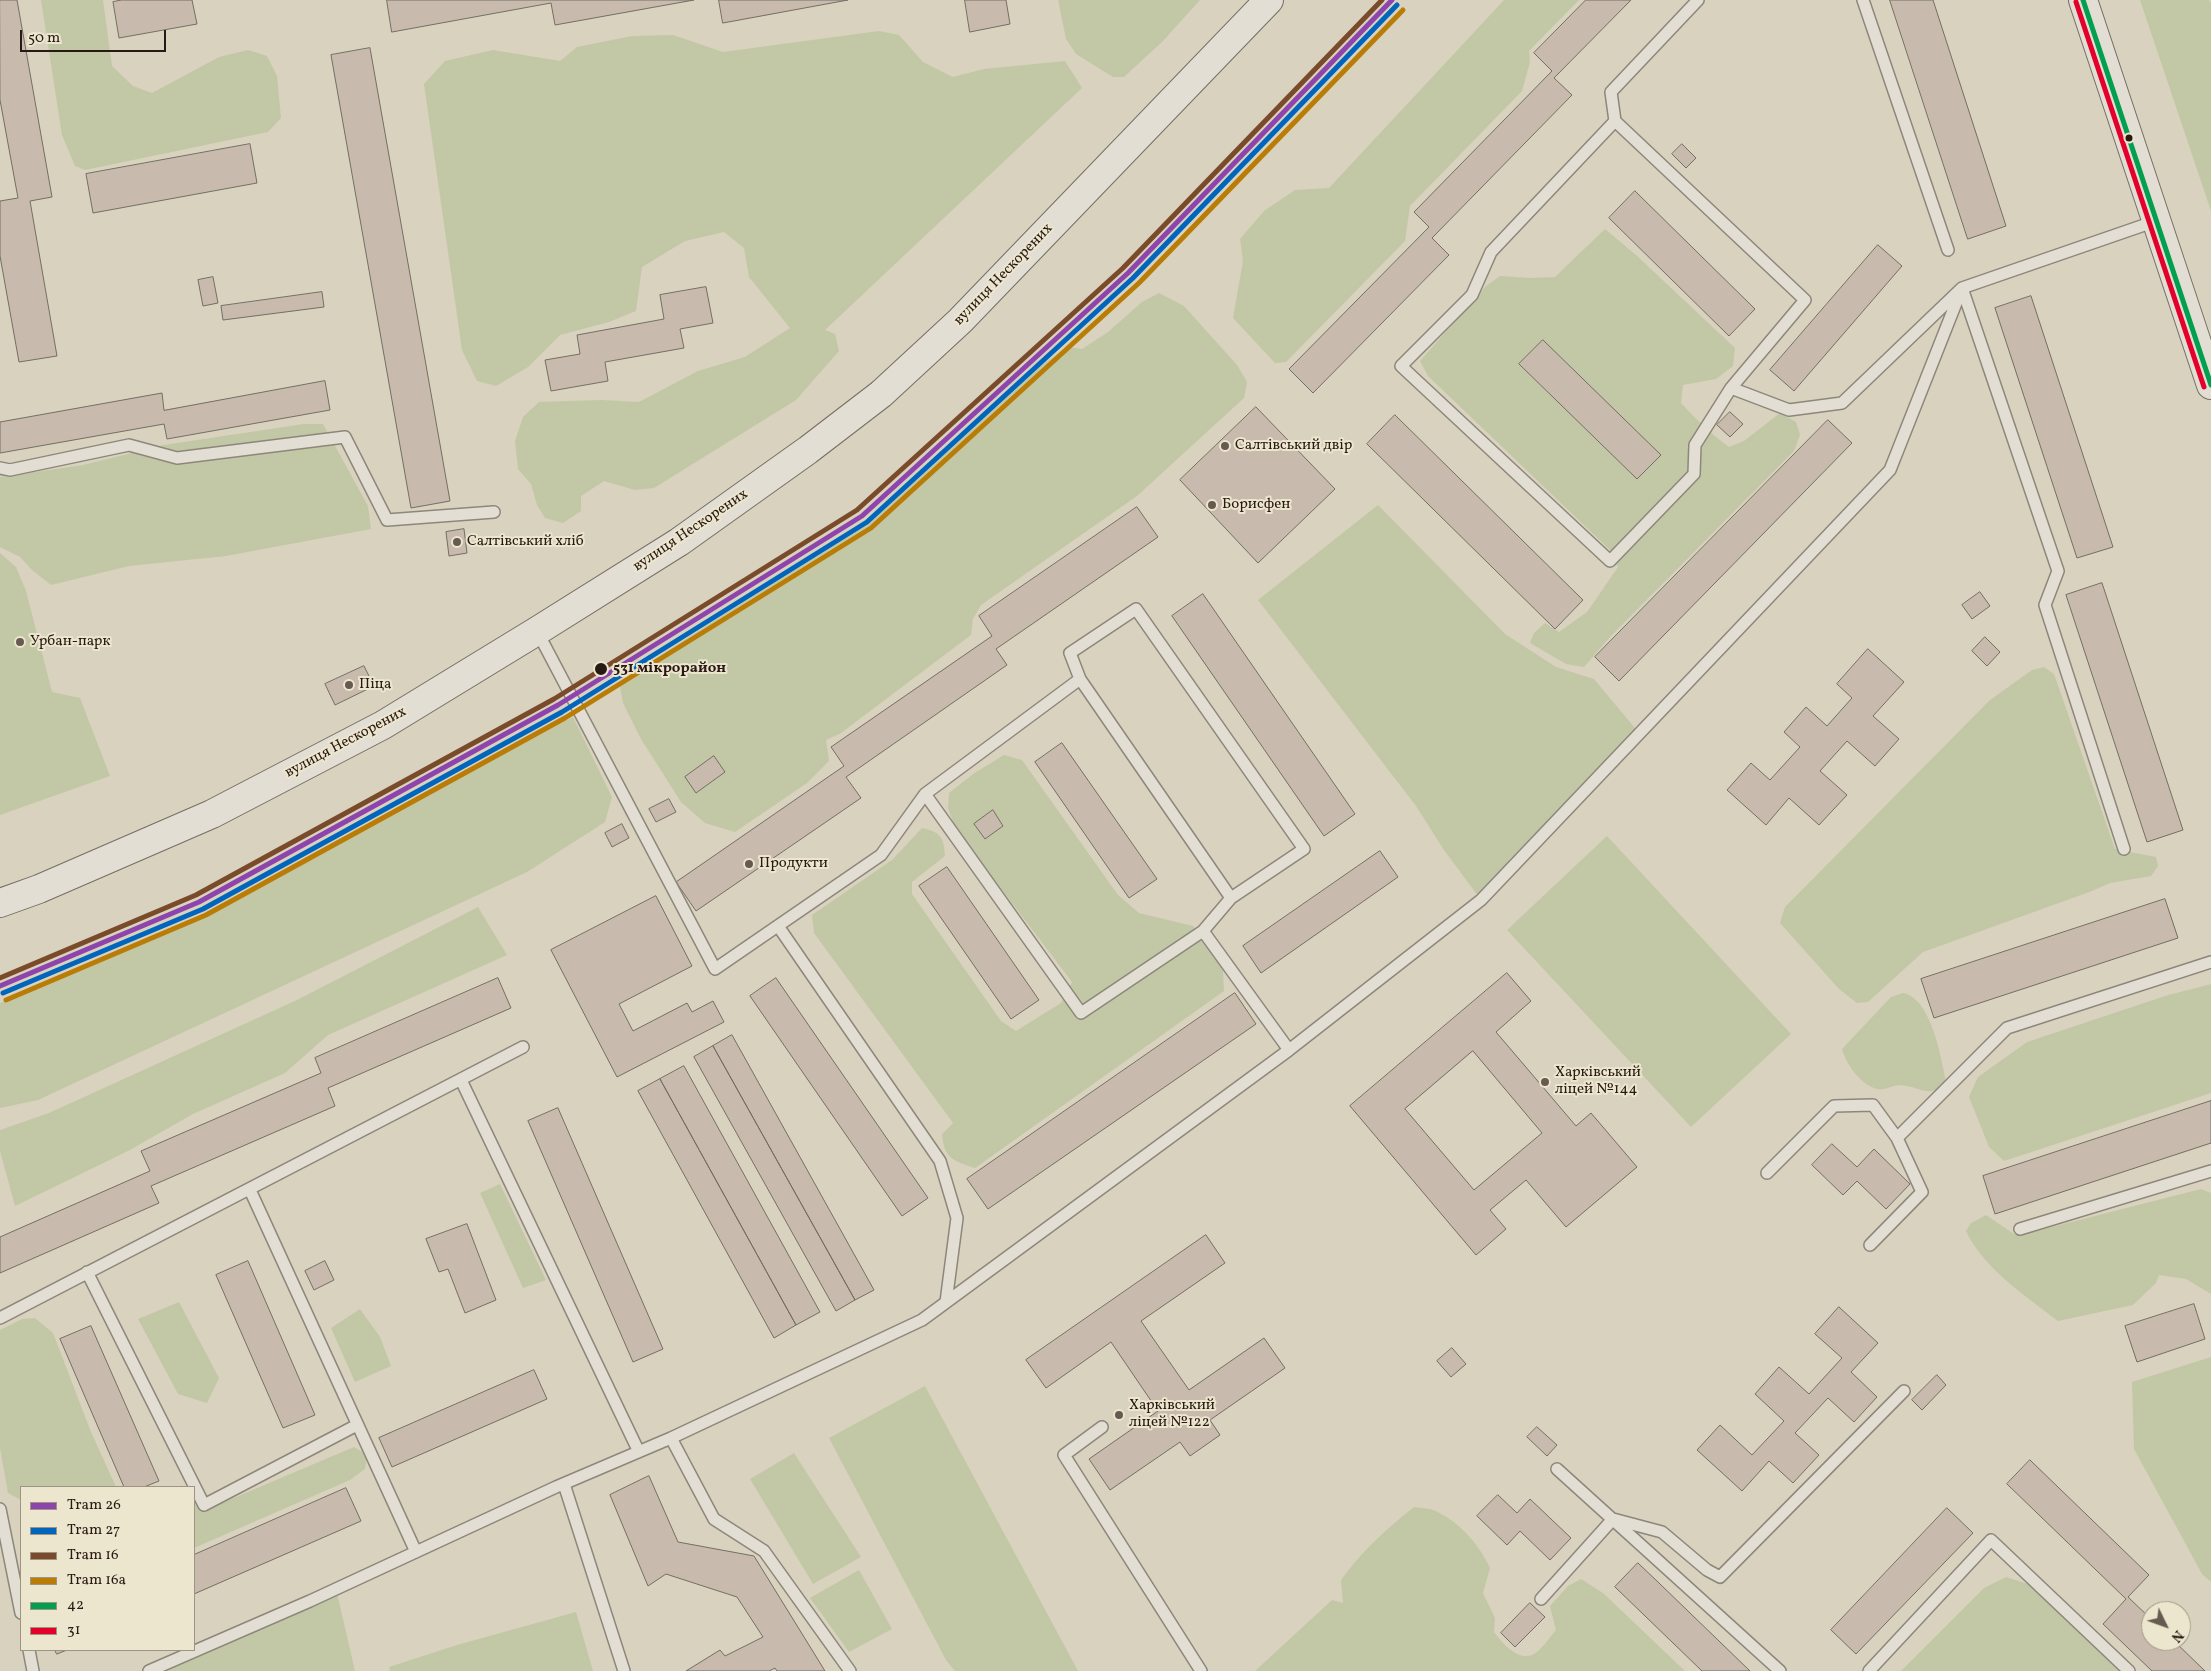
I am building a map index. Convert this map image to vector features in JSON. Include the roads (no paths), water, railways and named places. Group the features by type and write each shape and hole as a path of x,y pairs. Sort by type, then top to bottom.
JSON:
{"main road":[{"name":"вулиця Нескорених","path":"0,903 212,814 383,725 537,632 678,542 808,450 881,394 960,320 1269,0"},
{"path":"2083,0 2211,385"}],"lane":[{"path":"1615,121 1491,252 1472,295 1401,366 1610,561 1694,474 1695,445 1731,388 1805,300 1615,121 1611,92 1698,0"},
{"path":"1863,0 1948,250"},
{"path":"1731,388 1789,410 1842,403 1962,288 2156,221"},
{"path":"1962,288 2058,571 2045,605 2124,849"},
{"path":"149,1671 310,1602 638,1450 671,1438 922,1320 1289,1050 1481,900 1890,470 1962,288"},
{"path":"0,468 10,470 129,445 177,458 345,437 387,520 494,512"},
{"path":"926,794 1081,1013 1203,931 1231,898 1304,849 1136,609 1070,653 1080,680 1231,898"},
{"path":"537,632 715,969 882,856 926,794 1080,680"},
{"path":"778,926 940,1161 957,1218 946,1302"},
{"path":"1203,931 1289,1050"},
{"path":"1897,1138 2007,1028 2211,962"},
{"path":"0,1318 523,1047"},
{"path":"461,1080 638,1450"},
{"path":"1767,1173 1834,1106 1873,1105 1897,1138 1922,1192 1870,1245"},
{"path":"2020,1229 2211,1171"},
{"path":"250,1190 416,1552"},
{"path":"87,1272 194,1486"},
{"path":"1613,1520 1662,1532 1707,1570 1720,1578 1904,1391"},
{"path":"195,1487 204,1505 357,1425"},
{"path":"1102,1427 1064,1455 1201,1671"},
{"path":"671,1438 714,1519 764,1551 850,1671"},
{"path":"1557,1469 1780,1671"},
{"path":"564,1484 624,1671"},
{"path":"0,1509 20,1608"},
{"path":"1541,1599 1613,1520"},
{"path":"1869,1671 1991,1540 2129,1671"},
{"path":"29,1651 33,1671"}],"tram line":[{"name":"16","path":"0,978 196,895 554,699 857,510 1123,268 1382,0"},
{"name":"26","path":"0,986 199,902 558,705 862,516 1128,273 1392,0"},
{"name":"27","path":"3,993 203,909 562,712 867,522 1133,278 1397,5"},
{"name":"16a","path":"6,1000 206,915 565,718 871,528 1139,283 1403,10"}],"place":[{"name":"Салтівський двір","path":"1225,446"},
{"name":"Борисфен","path":"1212,505"},
{"name":"Салтівський хліб","path":"457,542"},
{"name":"Урбан-парк","path":"20,642"},
{"name":"531 мікрорайон","path":"601,669"},
{"name":"Піца","path":"349,685"},
{"name":"Продукти","path":"749,864"},
{"name":"Харківський ліцей №144","path":"1545,1082"},
{"name":"Харківський ліцей №122","path":"1119,1415"}]}
